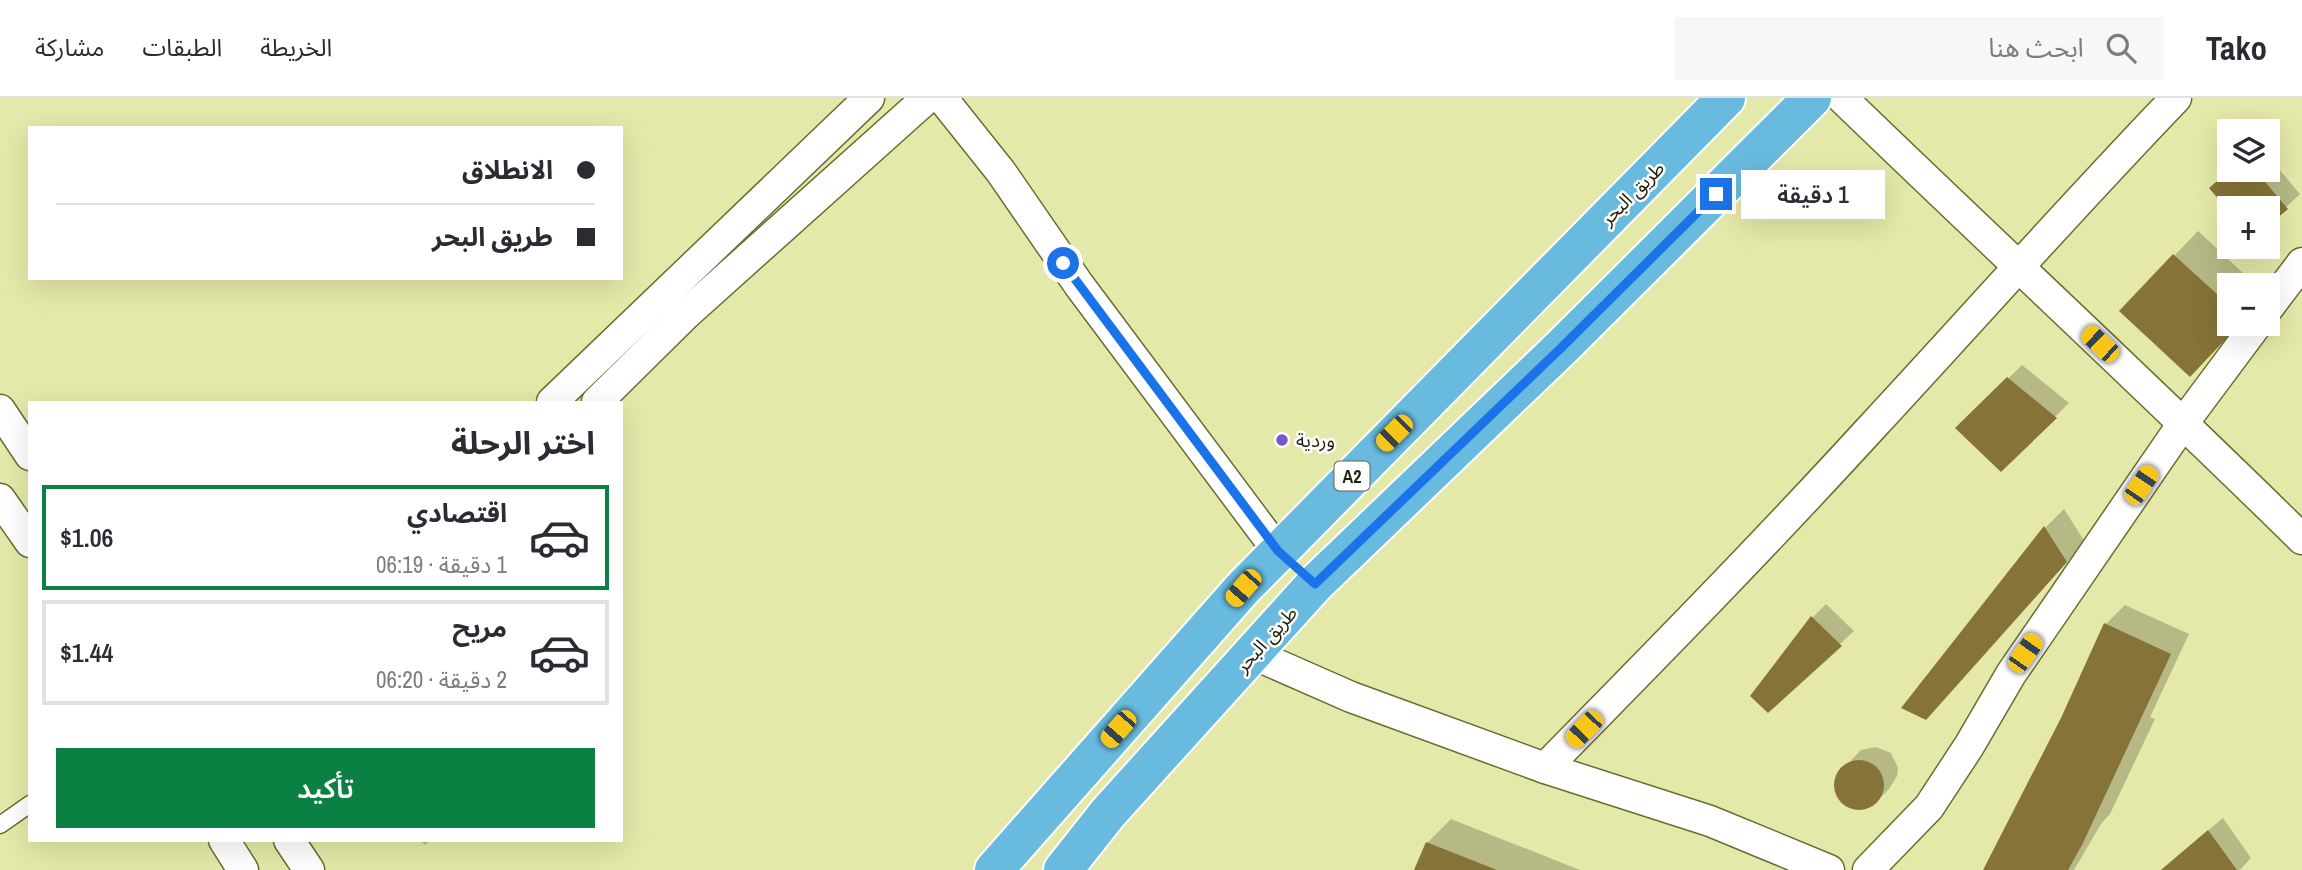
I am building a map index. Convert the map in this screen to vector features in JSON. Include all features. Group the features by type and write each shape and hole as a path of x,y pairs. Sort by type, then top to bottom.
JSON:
{"highway":[{"name":"طريق البحر","path":"994,870 1278,551 1726,98"},
{"name":"طريق البحر","path":"1063,870 1108,813 1315,584 1562,347 1812,98"},
{"path":"1278,551 1315,584"}],"street":[{"path":"553,401 869,98"},
{"path":"598,401 685,315 927,98"},
{"path":"942,98 1002,172 1079,285 1278,551"},
{"path":"1842,98 2017,267 2184,422 2302,539"},
{"path":"1545,768 1842,460 2017,267 2176,98"},
{"path":"2280,292 2302,262"},
{"path":"1868,870 1928,807 1969,746 2011,674 2184,422 2248,336"},
{"path":"0,410 28,452"},
{"path":"0,499 28,539"},
{"path":"1253,654 1351,697 1545,768 1710,821 1829,870"},
{"path":"225,842 243,870"},
{"path":"290,842 309,870"}],"lane":[{"path":"0,825 28,805"}],"building":[{"path":"2217,181 2265,182 2277,196 2217,198 2209,188"},
{"path":"2280,200 2288,209 2280,216"},
{"path":"2173,254 2217,294 2217,336 2229,336 2190,377 2119,311"},
{"path":"2007,377 2057,418 2001,472 1955,428"},
{"path":"2044,526 2067,562 1926,720 1901,708"},
{"path":"1811,616 1842,646 1768,713 1750,696"},
{"path":"2104,623 2171,654 2082,845 2068,870 1983,870 2061,718"},
{"path":"1859,760 1877,767 1884,785 1877,803 1859,810 1841,803 1834,785 1841,767"},
{"path":"2208,830 2237,870 2161,870"},
{"path":"1426,842 1497,870 1414,870"}],"place":[{"name":"وردية","path":"1282,440"}],"route":[{"path":"1063,263 1278,551 1315,584 1562,347 1716,194"}]}
